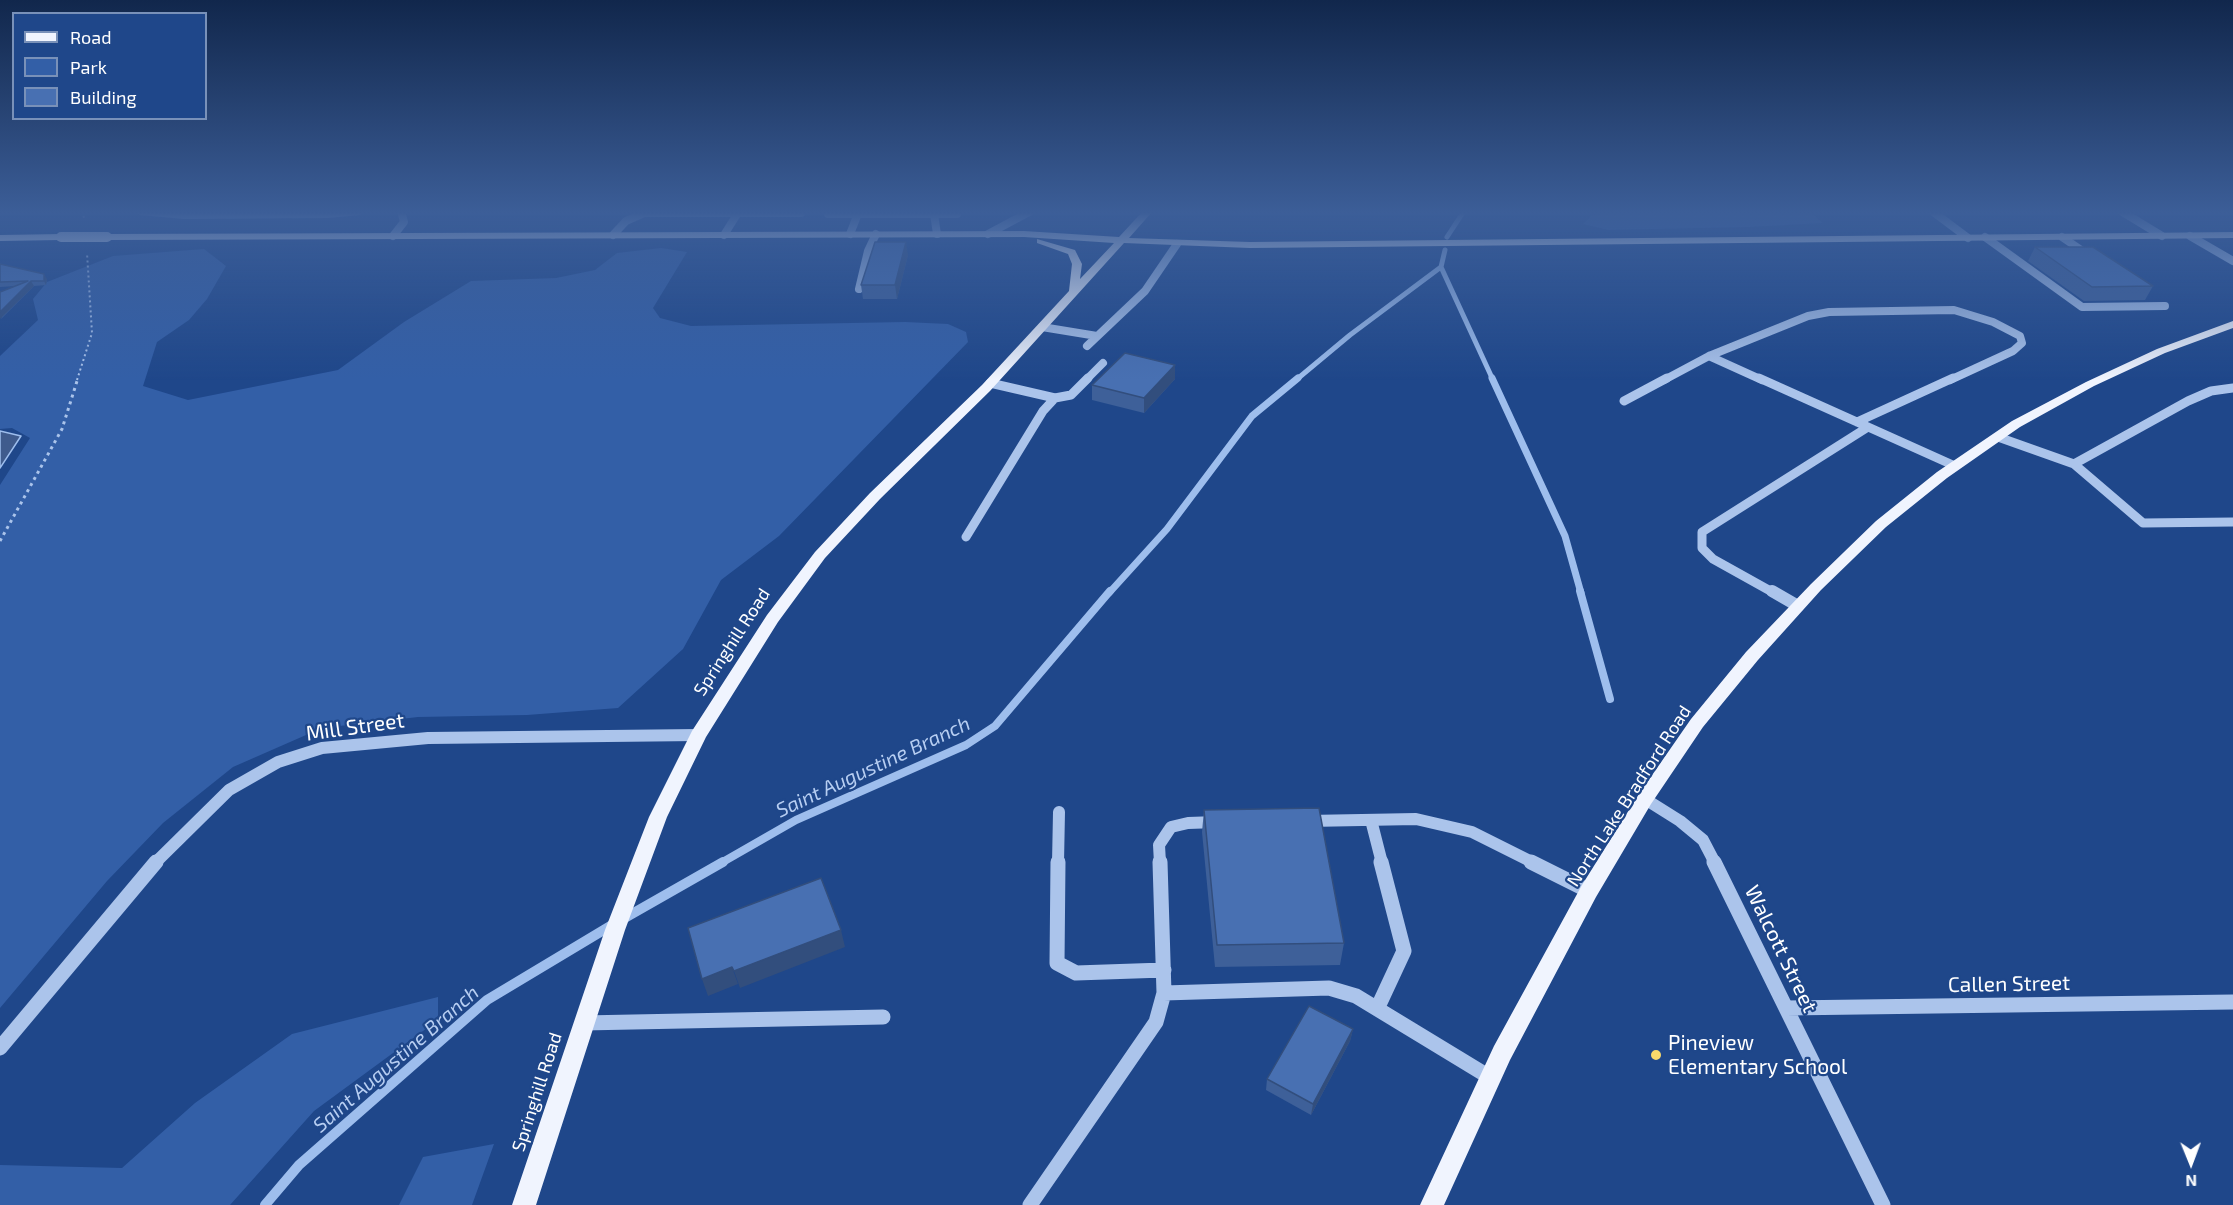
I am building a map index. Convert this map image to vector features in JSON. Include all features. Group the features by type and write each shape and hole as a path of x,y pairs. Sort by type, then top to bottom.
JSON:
{"main road":[{"path":"1074,291 1077,267"},
{"name":"Springhill Road","path":"524,1205 585,1015 658,817 698,735 772,619 820,555 875,496 990,383 1095,267"},
{"name":"North Lake Bradford Road","path":"1432,1205 1491,1078 1589,891 1645,799 1697,723 1752,656 1798,606 1881,524 1955,466 1998,437 2090,384 2161,351 2233,324"}],"street":[{"path":"859,289 864,267"},
{"path":"1087,346 1156,278 1163,267"},
{"path":"2027,267 2082,307 2165,306 2155,300"},
{"path":"1624,401 1709,356 1808,316 1848,310 1954,309 1993,322 2020,336 2022,343 2013,351 1857,422"},
{"path":"1042,327 1097,336"},
{"path":"1709,356 1955,466"},
{"path":"990,383 1055,398 1071,395 1103,363"},
{"path":"2074,464 2188,401 2211,391 2233,388"},
{"path":"966,537 1032,429 1055,398"},
{"path":"1798,606 1713,559 1702,548 1702,532 1868,427"},
{"path":"1998,437 2074,464 2143,523 2233,522"},
{"name":"Mill Street","path":"0,1048 168,847 229,790 278,762 322,748 379,741 428,738 698,735"},
{"name":"Walcott Street","path":"1645,799 1680,820 1702,840 1883,1205"},
{"path":"1059,812 1057,963 1076,973 1164,970"},
{"path":"1291,821 1416,819 1472,832 1589,891"},
{"path":"1371,820 1404,951 1377,1009"},
{"path":"1030,1205 1156,1022 1164,993 1159,846 1171,827 1188,822 1233,822"},
{"path":"1164,993 1329,988 1356,996 1491,1078"},
{"name":"Callen Street","path":"1786,1008 2233,1002"},
{"path":"585,1015 883,1017"}],"path":[{"path":"0,541 62,429 92,333 88,267"}],"green space":[{"path":"84,267 225,267 207,299 189,320 157,342 143,386 188,400 338,370 404,322 471,281 556,278 595,270 599,267 678,267 653,308 660,318 691,326 905,322 948,324 966,332 968,342 779,536 721,580 683,649 618,708 527,715 418,717 322,728 233,767 163,823 107,881 0,1008 0,485 30,438 12,428 0,429 0,356 38,320 33,299 47,282"},
{"path":"438,997 438,1020 314,1111 230,1205 0,1205 0,1165 122,1168 195,1103 292,1034"},
{"path":"494,1144 472,1205 399,1205 423,1157"}],"shaded area":[{"path":"0,431 21,436 0,468"}],"building":[{"path":"0,267 14,267 44,274 44,281 31,281 0,312 0,292 28,281 0,282"},
{"path":"867,267 900,267 895,285 861,285"},
{"path":"2064,267 2124,267 2153,286 2092,287"},
{"path":"1125,353 1175,365 1144,398 1092,385"},
{"path":"1319,808 1344,943 1217,945 1204,810"},
{"path":"821,878 841,930 734,971 732,967 702,979 688,928"},
{"path":"1309,1006 1353,1029 1313,1104 1267,1079"}],"waterway":[{"name":"Saint Augustine Branch","path":"1296,380 1350,335 1441,267"},
{"path":"1441,267 1493,380"},
{"name":"Saint Augustine Branch","path":"1109,593 1167,529 1252,416 1298,378"},
{"path":"1492,378 1565,536 1581,593"},
{"name":"Saint Augustine Branch","path":"721,863 796,820 966,745 995,726 1110,591"},
{"path":"1580,591 1610,699"},
{"name":"Saint Augustine Branch","path":"623,919 723,862"},
{"name":"Saint Augustine Branch","path":"265,1205 299,1165 487,1000 612,925"}],"place":[{"name":"Pineview Elementary School","path":"1656,1055"}]}
